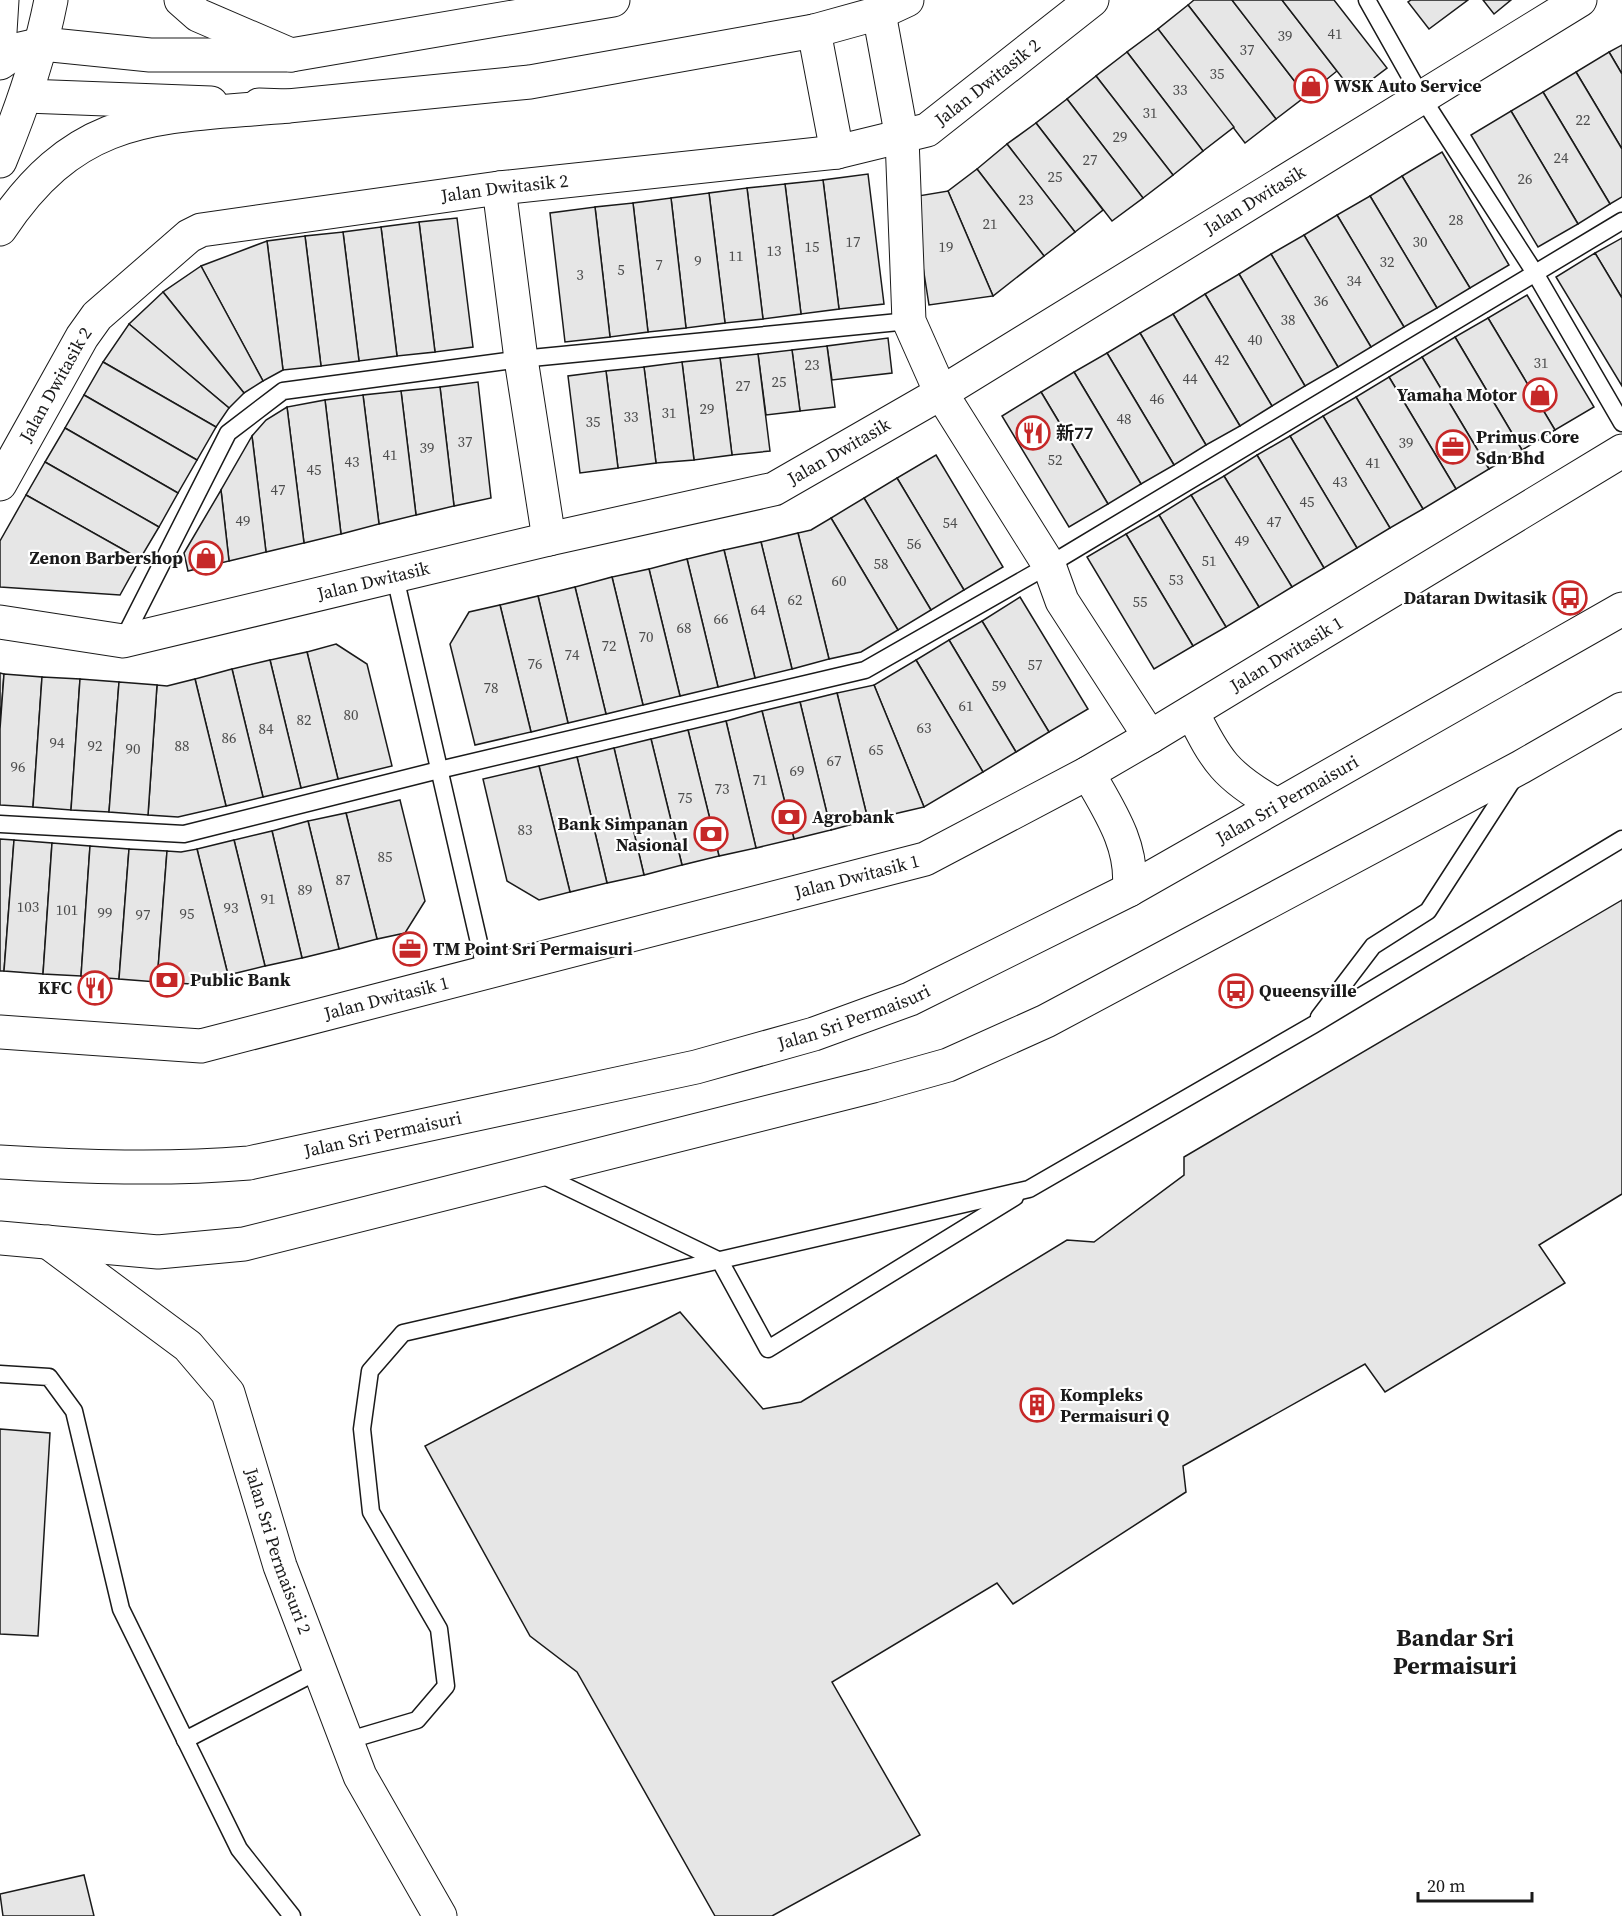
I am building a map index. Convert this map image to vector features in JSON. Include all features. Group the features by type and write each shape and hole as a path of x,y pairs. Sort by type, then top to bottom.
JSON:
{"street":[{"path":"0,32 2,0"},
{"path":"0,161 26,96 42,44 51,0"},
{"path":"181,0 198,15 291,56"},
{"path":"0,63 20,49 42,44 150,56 291,56 613,0"},
{"name":"Jalan Dwitasik 2","path":"0,484 82,337 97,316 189,236 201,230 499,188 837,152 902,138 927,130 1092,0"},
{"name":"Jalan Dwitasik","path":"0,622 123,641 549,539 774,489 941,393 1580,0"},
{"path":"0,229 22,195 40,177 85,142 111,130 159,118 530,82 814,31 893,6 902,138 909,321 941,393 1048,564 1062,601 1150,737"},
{"path":"814,31 837,152"},
{"path":"0,69 7,85 26,96 288,106"},
{"path":"499,188 520,359 549,539"},
{"name":"Jalan Dwitasik 1","path":"0,1032 201,1046 925,859 1088,773 1150,737 1622,451"},
{"name":"Jalan Sri Permaisuri","path":"0,1162 123,1169 178,1169 249,1163 696,1067 814,1034 910,999 1129,890 1275,804 1622,609"},
{"path":"1528,663 1622,621"},
{"path":"0,1238 158,1252 244,1244 536,1172 948,1065 1046,1021 1521,767 1622,709"},
{"path":"1191,712 1214,757 1239,781 1275,804"},
{"path":"1088,773 1112,814 1129,854 1131,870 1129,890"},
{"name":"Jalan Sri Permaisuri 2","path":"48,1242 188,1346 228,1393 280,1566 360,1776 440,1916"}],"lane":[{"path":"1372,1 1421,96 1535,273 1622,423"},
{"path":"0,824 184,834 439,770 865,670 1048,564 1622,221"},
{"path":"123,641 228,433 282,391 520,359 909,321"},
{"path":"395,577 486,973"},
{"path":"1313,1025 1373,946 1428,910 1521,767"},
{"path":"536,1172 720,1261 768,1349 1029,1189 1313,1025 1622,839"},
{"path":"346,1741 417,1720 446,1686 439,1629 371,1512 362,1429 370,1371 403,1333 1029,1189"},
{"path":"0,1374 49,1377 74,1411 121,1609 239,1849 292,1916"},
{"path":"185,1740 320,1670"}],"building":[{"path":"1194,0 1232,0 1306,96 1276,119 1188,5"},
{"path":"1232,0 1282,0 1337,71 1306,96"},
{"path":"1282,0 1334,0 1387,68 1354,93"},
{"path":"1411,0 1468,0 1429,29 1408,2"},
{"path":"1483,0 1511,0 1494,14"},
{"path":"1188,5 1276,119 1245,143 1158,29"},
{"path":"1158,29 1234,127 1203,151 1127,52"},
{"path":"1622,45 1622,74 1609,52"},
{"path":"1127,52 1203,151 1173,175 1096,76"},
{"path":"1609,52 1622,74 1622,149 1576,72"},
{"path":"1576,72 1622,149 1622,197 1610,204 1543,92"},
{"path":"1096,76 1173,175 1143,198 1067,99"},
{"path":"1543,92 1610,204 1578,224 1511,111"},
{"path":"1067,99 1143,198 1112,221 1036,123"},
{"path":"1511,111 1578,224 1538,247 1471,135"},
{"path":"1036,123 1103,210 1075,232 1007,144"},
{"path":"1007,144 1075,232 1044,256 977,169"},
{"path":"1442,152 1509,265 1470,288 1402,176"},
{"path":"977,169 1044,256 993,296 948,191"},
{"path":"868,174 884,304 839,309 823,180"},
{"path":"1402,176 1470,288 1437,308 1370,196"},
{"path":"823,180 839,309 801,314 785,184"},
{"path":"785,184 801,314 763,319 747,188"},
{"path":"747,188 763,319 725,323 709,193"},
{"path":"948,191 993,296 929,305 912,197"},
{"path":"709,193 725,323 686,328 671,198"},
{"path":"1370,196 1437,308 1404,327 1337,215"},
{"path":"671,198 686,328 648,332 633,203"},
{"path":"633,203 648,332 610,337 595,207"},
{"path":"595,207 610,337 565,342 550,213"},
{"path":"1337,215 1404,327 1371,347 1304,235"},
{"path":"457,218 473,347 435,352 419,222"},
{"path":"419,222 435,352 397,356 381,227"},
{"path":"381,227 397,356 359,361 343,232"},
{"path":"343,232 359,361 321,366 305,236"},
{"path":"1304,235 1371,347 1338,367 1271,254"},
{"path":"305,236 321,366 283,370 267,241"},
{"path":"1622,238 1622,298 1595,253"},
{"path":"267,241 283,370 263,381 201,266"},
{"path":"1595,253 1622,298 1622,386 1556,277"},
{"path":"1271,254 1338,367 1305,386 1239,274"},
{"path":"201,266 263,381 244,393 163,292"},
{"path":"1239,274 1305,386 1272,406 1205,294"},
{"path":"163,292 244,393 229,408 129,324"},
{"path":"1205,294 1272,406 1240,426 1173,314"},
{"path":"1527,295 1594,407 1555,430 1488,318"},
{"path":"1173,314 1240,426 1206,445 1140,333"},
{"path":"1488,318 1555,430 1522,450 1455,337"},
{"path":"129,324 229,408 216,427 103,362"},
{"path":"1140,333 1206,445 1174,465 1107,353"},
{"path":"1455,337 1522,450 1489,469 1422,357"},
{"path":"888,338 892,373 832,380 827,346"},
{"path":"827,346 835,407 800,411 792,350"},
{"path":"792,350 800,411 766,415 758,354"},
{"path":"1107,353 1174,465 1141,484 1074,372"},
{"path":"758,354 770,451 732,455 720,358"},
{"path":"1422,357 1489,469 1456,489 1389,377"},
{"path":"720,358 732,455 694,460 682,362"},
{"path":"103,362 216,427 197,460 84,395"},
{"path":"682,362 694,460 656,463 644,367"},
{"path":"644,367 656,463 618,468 606,371"},
{"path":"606,371 618,468 580,473 568,376"},
{"path":"1074,372 1141,484 1108,504 1041,392"},
{"path":"1389,377 1456,489 1423,509 1356,397"},
{"path":"478,382 491,498 454,506 440,387"},
{"path":"440,387 454,506 416,515 401,391"},
{"path":"401,391 416,515 379,524 363,395"},
{"path":"1041,392 1108,504 1069,527 1002,416"},
{"path":"84,395 197,460 178,493 65,428"},
{"path":"363,395 379,524 341,534 325,400"},
{"path":"1356,397 1423,509 1390,528 1323,416"},
{"path":"325,400 341,534 304,543 287,407"},
{"path":"287,407 304,543 266,552 252,436 266,420"},
{"path":"1323,416 1390,528 1357,548 1290,436"},
{"path":"65,428 178,493 159,527 45,462"},
{"path":"252,436 266,552 229,561 221,490"},
{"path":"1290,436 1357,548 1324,568 1257,455"},
{"path":"936,455 1003,567 964,590 897,478"},
{"path":"1257,455 1324,568 1292,587 1224,476"},
{"path":"45,462 159,527 140,559 26,495"},
{"path":"1224,476 1292,587 1259,607 1191,495"},
{"path":"897,478 964,590 931,610 864,498"},
{"path":"221,490 229,561 188,571 184,553"},
{"path":"26,495 140,559 120,595 0,587 0,541"},
{"path":"1191,495 1259,607 1226,627 1159,515"},
{"path":"864,498 931,610 898,630 831,518"},
{"path":"1159,515 1226,627 1193,646 1126,534"},
{"path":"831,518 898,630 861,652 829,659 798,533 811,530"},
{"path":"798,533 829,659 792,669 761,542"},
{"path":"1126,534 1193,646 1154,669 1087,557"},
{"path":"761,542 792,669 755,678 724,550"},
{"path":"724,550 755,678 718,687 687,559"},
{"path":"687,559 718,687 680,696 649,569"},
{"path":"649,569 680,696 643,705 612,577"},
{"path":"612,577 643,705 606,714 575,587"},
{"path":"575,587 606,714 568,723 538,596"},
{"path":"538,596 568,723 531,732 500,605"},
{"path":"1020,597 1088,709 1049,732 982,621"},
{"path":"500,605 531,732 475,745 450,644 469,612"},
{"path":"982,621 1049,732 1016,752 949,640"},
{"path":"949,640 1016,752 983,772 916,660"},
{"path":"336,644 367,664 392,766 338,779 307,652"},
{"path":"307,652 338,779 301,788 270,660"},
{"path":"270,660 301,788 263,797 232,669"},
{"path":"916,660 983,772 924,807 874,685"},
{"path":"232,669 263,797 226,806 195,679"},
{"path":"0,673 4,674 0,729"},
{"path":"4,674 42,677 33,807 0,805 0,729"},
{"path":"42,677 80,679 71,810 33,807"},
{"path":"80,679 119,682 109,812 71,810"},
{"path":"195,679 226,806 178,817 148,815 157,685 167,686"},
{"path":"119,682 157,685 148,815 109,812"},
{"path":"874,685 924,807 868,820 837,693"},
{"path":"837,693 868,820 831,830 800,702"},
{"path":"800,702 831,830 794,839 762,711"},
{"path":"762,711 794,839 756,848 726,721"},
{"path":"726,721 756,848 719,856 688,730"},
{"path":"688,730 719,856 682,865 651,739"},
{"path":"651,739 682,865 644,875 614,748"},
{"path":"614,748 644,875 607,883 577,757"},
{"path":"577,757 607,883 570,892 539,766"},
{"path":"539,766 570,892 539,900 507,881 483,779"},
{"path":"400,800 425,901 405,933 377,939 346,813"},
{"path":"346,813 377,939 339,949 308,821"},
{"path":"308,821 339,949 302,958 272,831"},
{"path":"272,831 302,958 265,966 234,840"},
{"path":"0,839 14,840 4,971 0,971"},
{"path":"14,840 52,843 43,974 4,971"},
{"path":"234,840 265,966 228,975 197,849"},
{"path":"52,843 90,846 81,976 43,974"},
{"path":"90,846 129,849 119,979 81,976"},
{"path":"129,849 167,851 157,982 119,979"},
{"path":"197,849 228,975 192,984 157,982 167,851 181,852"},
{"name":"Kompleks Permaisuri Q","path":"1622,900 1622,1194 1539,1245 1565,1283 1385,1392 1365,1364 1183,1466 1186,1492 1013,1604 997,1583 832,1682 920,1835 772,1916 715,1916 577,1672 530,1636 425,1446 680,1312 763,1409 801,1402 1067,1240 1094,1242 1184,1175 1184,1157"},
{"path":"0,1429 50,1433 38,1636 0,1634"},
{"path":"84,1875 94,1916 3,1916 0,1894"}],"place":[{"name":"WSK Auto Service","path":"1311,86"},
{"name":"Yamaha Motor","path":"1540,395"},
{"name":"新77","path":"1033,433"},
{"name":"Primus Core Sdn Bhd","path":"1453,447"},
{"name":"Zenon Barbershop","path":"206,558"},
{"name":"Dataran Dwitasik","path":"1570,598"},
{"name":"Agrobank","path":"789,817"},
{"name":"Bank Simpanan Nasional","path":"711,834"},
{"name":"TM Point Sri Permaisuri","path":"410,949"},
{"name":"Public Bank","path":"167,980"},
{"name":"KFC","path":"95,988"},
{"name":"Queensville","path":"1236,991"},
{"name":"Kompleks Permaisuri Q","path":"1037,1405"}],"district":[{"name":"Bandar Sri Permaisuri","path":"1455,1652"}]}
